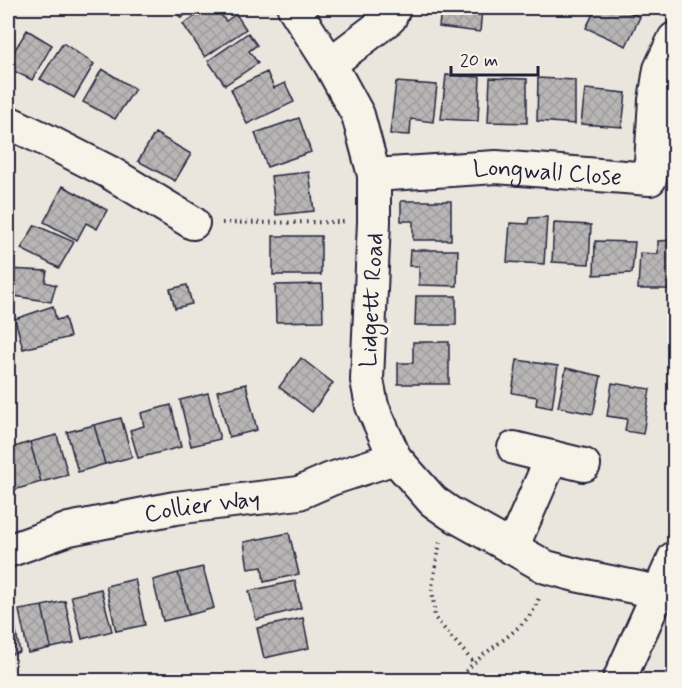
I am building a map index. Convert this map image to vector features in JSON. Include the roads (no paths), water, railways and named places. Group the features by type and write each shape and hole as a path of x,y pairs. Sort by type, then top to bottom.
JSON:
{"street":[{"name":"Lidgett Road","path":"294,8 330,64 358,116 374,175 367,380 372,406 395,458 433,501 546,567 658,592"},
{"path":"330,64 390,18 394,8"},
{"name":"Longwall Close","path":"374,175 496,167 650,179 655,100 660,69 675,39"},
{"path":"8,122 109,171 193,223"},
{"path":"514,448 584,465"},
{"name":"Collier Way","path":"8,551 69,529 175,508 299,493 331,479 395,458"},
{"path":"512,548 552,458"},
{"path":"619,681 675,558"}]}
